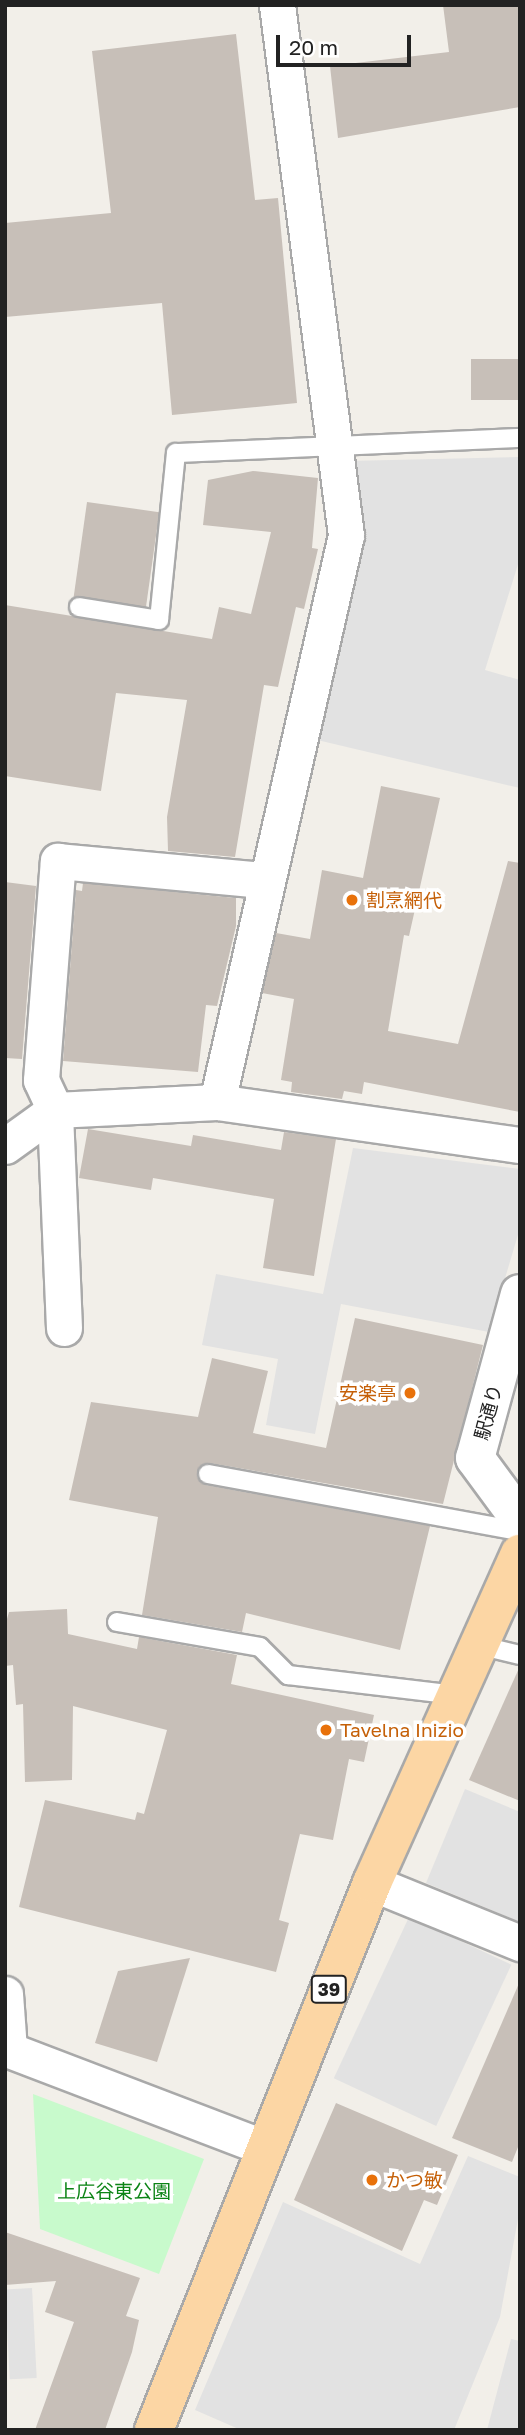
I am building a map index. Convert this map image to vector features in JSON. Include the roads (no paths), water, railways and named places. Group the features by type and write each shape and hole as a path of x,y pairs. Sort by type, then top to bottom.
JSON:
{"main road":[{"name":"39","path":"154,2430 372,1882 520,1554"}],"street":[{"path":"217,1102 264,880 346,535 277,5"},
{"path":"64,1328 55,1110 41,1080 58,861 264,880"},
{"path":"5,1146 55,1110 217,1102 520,1145"},
{"name":"駅通り","path":"520,1294 475,1458 520,1519"},
{"path":"372,1882 520,1943"},
{"path":"5,1994 9,2050 265,2148"}],"lane":[{"path":"79,607 159,620 176,453 335,451 520,438"},
{"path":"208,1474 520,1531"},
{"path":"117,1622 260,1647 288,1675 456,1695"},
{"path":"478,1645 520,1655"}],"place":[{"name":"割烹網代","path":"352,900"},
{"name":"安楽亭","path":"410,1393"},
{"name":"Tavelna Inizio","path":"326,1730"},
{"name":"かつ敏","path":"372,2180"}],"park label":[{"name":"上広谷東公園","path":"114,2191"}]}
